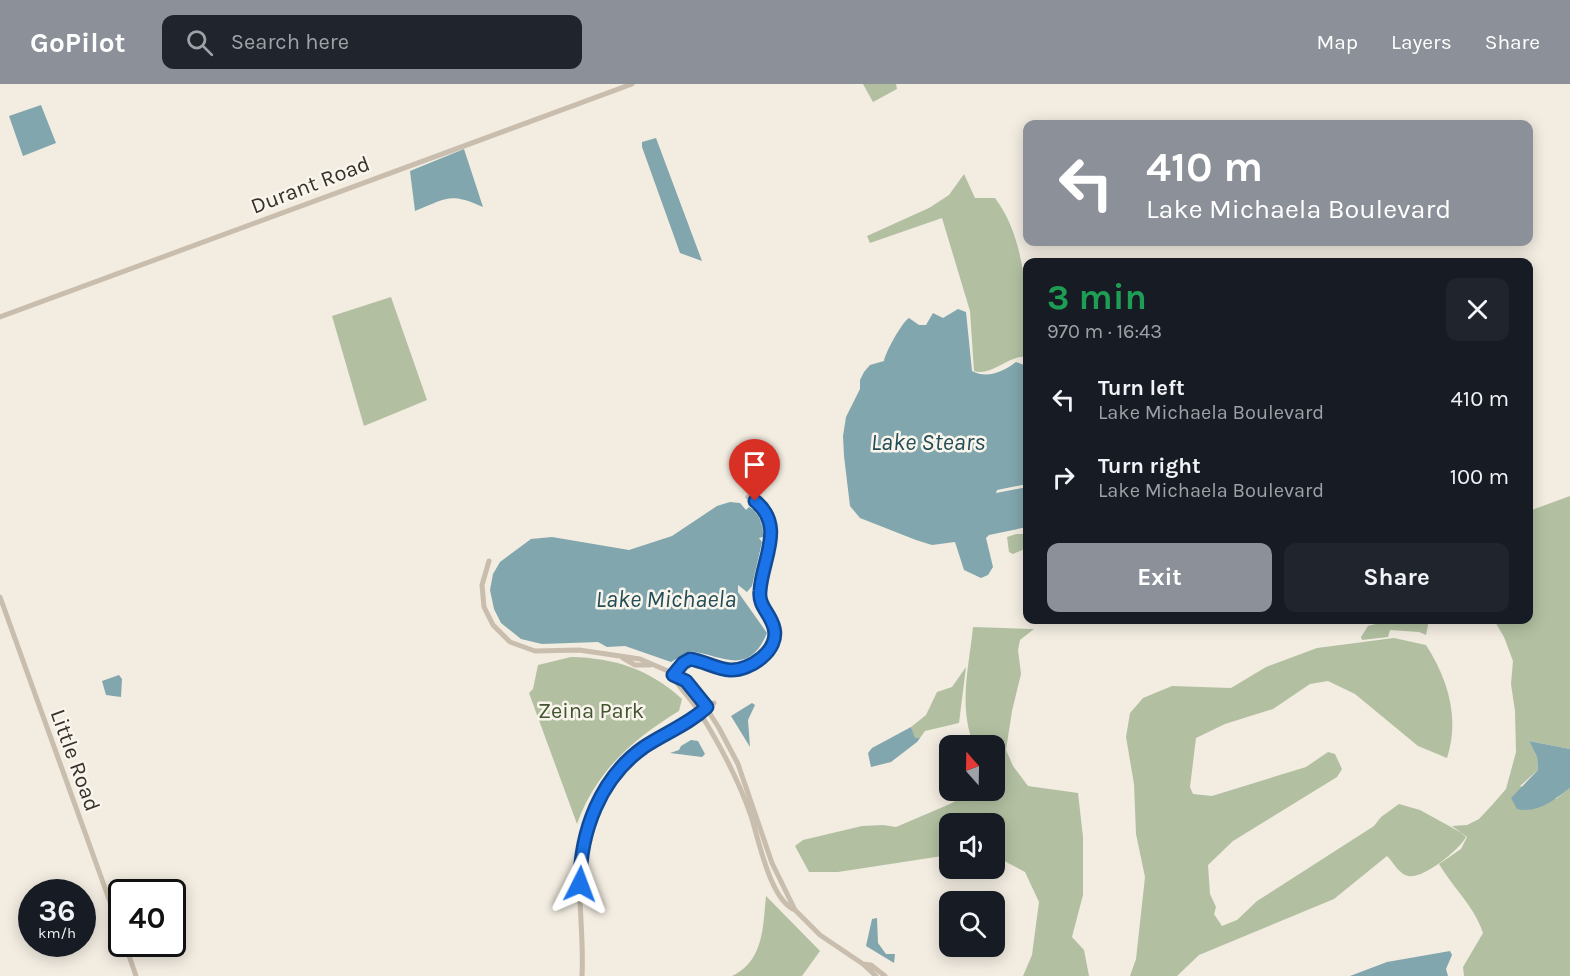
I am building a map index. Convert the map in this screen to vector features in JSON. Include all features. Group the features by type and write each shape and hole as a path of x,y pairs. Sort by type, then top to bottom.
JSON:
{"street":[{"name":"Durant Road","path":"0,317 632,84"},
{"path":"673,675 683,663 690,659 724,669 741,669 763,656 774,644 775,629 761,604 759,592 772,528 764,510 748,497"},
{"path":"489,561 482,585 483,602 492,625 506,639 535,651 579,650 640,659 686,681 707,707 739,767 774,870 795,910"},
{"name":"Little Road","path":"0,597 108,895"},
{"path":"673,675 699,711 745,801 774,883 786,903 820,935 863,964 876,976"},
{"path":"582,976 580,873 584,839 605,790 621,769 644,747 714,703"},
{"path":"129,957 136,976"},
{"path":"863,964 871,965 885,976"}],"green space":[{"path":"863,84 896,84 897,89 873,102"},
{"path":"964,174 975,198 995,198 1014,233 1019,253 1023,274 1023,357 987,371 974,371 970,311 942,218 870,243 867,236 929,208 949,195"},
{"path":"391,297 427,400 364,426 332,316"},
{"path":"1570,496 1570,749 1529,741 1537,757 1538,770 1520,786 1556,799 1570,788 1570,976 1464,976 1463,967 1483,933 1469,906 1439,864 1461,849 1467,837 1452,826 1467,825 1479,819 1506,789 1516,752 1515,711 1511,684 1513,661 1496,624 1533,624 1533,510"},
{"path":"1023,534 1023,550 1013,554 1009,552 1007,537"},
{"path":"1428,624 1426,635 1419,632 1390,630 1388,637 1362,640 1361,637 1368,626"},
{"path":"973,627 1034,629 1020,640 1018,650 1021,674 1006,750 1013,766 1028,786 1078,793 1083,837 1083,895 1072,937 1084,950 1089,976 1023,976 1032,955 1039,902 1025,872 1005,861 1005,813 939,813 939,857 838,872 809,872 795,846 803,840 862,826 896,827 955,801 1005,801 1005,735 970,735 966,687"},
{"path":"1394,638 1426,645 1440,671 1450,699 1452,714 1451,743 1447,758 1418,746 1355,694 1328,681 1310,684 1273,709 1225,724 1196,738 1190,787 1193,794 1212,796 1306,767 1328,752 1335,754 1342,769 1337,777 1233,841 1208,865 1210,894 1216,907 1214,914 1222,926 1237,920 1257,901 1374,826 1381,817 1399,804 1420,810 1460,832 1466,837 1462,843 1432,868 1415,876 1402,873 1387,856 1334,899 1199,955 1177,976 1130,976 1136,959 1145,877 1136,834 1134,784 1126,737 1130,713 1143,698 1172,686 1231,688 1266,667 1317,648"},
{"name":"Zeina Park","path":"571,657 602,660 631,667 657,680 682,699 679,711 646,733 605,772 594,788 577,824 529,693 533,689 538,665"},
{"path":"966,667 959,723 925,731 920,738 914,738 911,727 926,715 937,692 952,687"},
{"path":"766,896 820,951 802,976 732,976 743,969 756,952 762,931"}],"water":[{"path":"41,105 56,143 23,156 9,116"},
{"path":"656,138 702,261 680,253 642,147 642,142"},
{"path":"464,149 483,207 463,199 449,198 415,211 410,171"},
{"name":"Lake Stears","path":"958,309 966,312 972,371 989,374 1006,369 1016,362 1023,365 1023,485 997,490 996,493 1023,488 1023,528 989,535 986,538 993,567 988,575 981,578 964,570 955,542 932,545 916,540 860,518 850,506 843,436 846,417 860,389 860,380 870,365 884,361 894,338 909,318 919,325 926,325 933,313 943,318"},
{"name":"Lake Michaela","path":"730,502 740,503 746,510 749,507 753,509 762,524 763,533 763,537 759,538 762,542 752,586 747,592 738,585 738,592 767,633 760,647 744,659 725,659 690,651 671,662 625,646 607,647 598,642 542,644 521,639 501,623 494,609 490,590 493,574 500,562 531,539 552,537 629,550 672,536 717,506"},
{"path":"119,675 122,679 121,697 106,695 102,681"},
{"path":"752,703 755,705 748,720 750,747 731,716"},
{"path":"911,727 915,738 920,738 917,742 891,762 871,767 868,753 872,748"},
{"path":"691,740 698,741 705,754 702,757 670,753 679,750"},
{"path":"1529,741 1570,749 1570,788 1545,805 1524,810 1517,809 1511,798 1538,770 1537,757"},
{"path":"877,918 878,943 886,954 895,954 894,963 866,946 872,919"},
{"path":"1450,951 1452,955 1446,969 1448,976 1350,976 1387,962"}],"route":[{"path":"580,884 580,864 588,825 598,802 616,774 644,747 707,707 693,687 682,677 673,675 679,667 690,659 724,669 738,670 763,656 774,644 775,629 761,604 759,592 771,542 772,528 767,514 755,501"}]}
